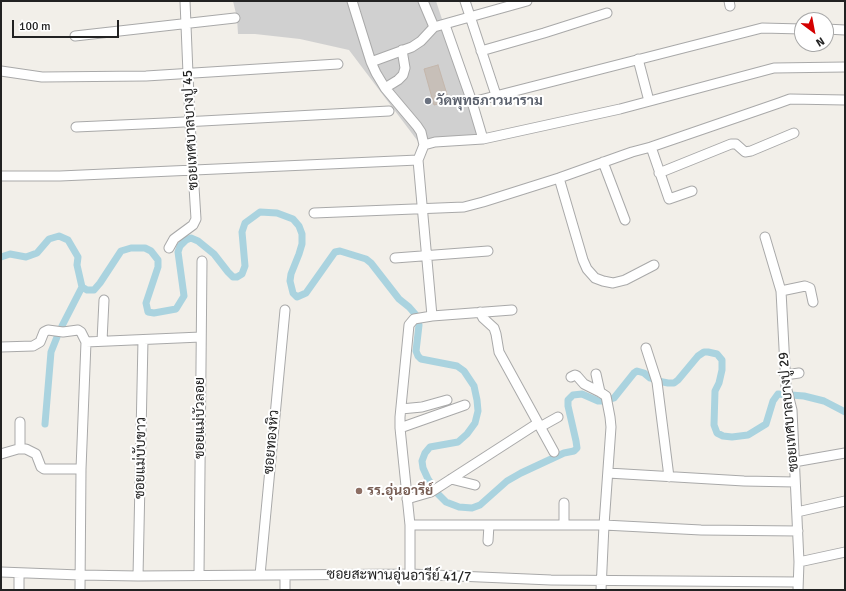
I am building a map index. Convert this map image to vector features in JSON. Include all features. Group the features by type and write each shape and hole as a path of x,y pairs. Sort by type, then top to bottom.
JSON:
{"street":[{"name":"ซอยเทศบาลบางปู 45","path":"169,248 174,239 193,225 196,219 187,73 185,1"},
{"path":"352,1 371,62 385,88 421,132 424,145 418,160 432,316"},
{"path":"422,1 434,27"},
{"path":"465,1 469,17 496,95"},
{"path":"371,62 412,47 421,41 434,27 527,1"},
{"path":"481,51 607,13"},
{"path":"75,36 235,18"},
{"path":"444,24 472,102 483,139"},
{"path":"472,102 762,28 794,29"},
{"path":"834,29 845,30"},
{"path":"385,88 403,75 405,68 402,50"},
{"path":"638,60 649,101"},
{"path":"1,72 58,78 146,76 338,64"},
{"path":"424,145 435,142 483,139 620,109 774,68 845,67"},
{"path":"314,213 464,207 559,178 632,152 790,100 845,100"},
{"path":"76,127 388,111"},
{"path":"660,173 731,144 736,144 745,152 751,151 794,133"},
{"path":"651,147 669,199 692,191"},
{"path":"1,176 60,176 418,160"},
{"path":"603,162 625,220"},
{"path":"559,178 583,260 587,269 595,278 613,282 625,280 654,265"},
{"name":"ซอยเทศบาลบางปู 29","path":"765,237 781,291 786,387 792,410 798,531 798,586"},
{"path":"395,258 488,252"},
{"name":"ซอยแม่บัวลอย","path":"199,575 202,261"},
{"path":"781,291 805,286 810,288 813,302"},
{"path":"102,341 104,300"},
{"name":"ซอยทองหิว","path":"260,575 284,310"},
{"path":"410,574 410,525 400,428 400,409 410,322 432,316 512,310"},
{"path":"480,312 483,318 494,328 499,352 554,452"},
{"path":"1,347 33,346 40,342 44,332 48,330 63,332 78,330 81,332 86,342 81,469 80,590"},
{"path":"86,342 201,337"},
{"name":"ซอยแม่บับขาว","path":"138,576 143,340"},
{"path":"646,348 656,379 670,477"},
{"path":"785,375 799,373"},
{"path":"596,374 600,392 607,402 611,427 604,525 602,585"},
{"path":"571,377 575,375 577,376 584,384 600,392"},
{"path":"400,409 422,407 447,400"},
{"path":"400,428 465,405"},
{"path":"407,499 435,490 539,425 558,417"},
{"path":"20,422 20,449"},
{"path":"1,454 20,449 32,451 36,454 41,467 44,469 81,469"},
{"path":"794,462 845,453"},
{"path":"608,473 744,481 795,482"},
{"path":"451,479 474,485"},
{"path":"797,512 845,501"},
{"path":"564,503 564,525"},
{"path":"410,525 604,525 701,530 798,531"},
{"path":"488,541 489,525"},
{"path":"799,562 845,552"},
{"name":"ซอยสะพานอุ่นอารีย์ 41/7","path":"1,572 19,574 138,576 410,574 602,585 798,586"},
{"path":"19,574 19,590"},
{"path":"284,590 285,576"}],"shaded area":[{"name":"วัดพุทธภาวนาราม","path":"233,1 436,1 481,137 420,144 349,50 300,39 255,34 238,34 237,18"}],"building":[{"path":"438,65 449,101 434,105 424,69"}],"waterway":[{"path":"1,257 10,254 26,257 37,253 49,239 59,236 68,240 78,257 77,265 82,287 87,290 94,290 121,251 131,248 145,248 151,251 158,260 158,267 146,303 148,312 154,313 176,309 184,296 178,252 180,246 186,240 191,238 198,241 214,254 233,277 237,277 242,274 245,266 242,232 245,223 260,212 277,213 293,219 299,226 302,234 302,244 291,274 290,281 293,293 297,297 306,293 335,252 340,251 366,259 371,263 399,299 416,315 419,325 416,351 418,356 421,359 457,366 464,371 474,386 478,411 475,423 467,434 458,442 430,447 425,453 422,461 423,468 428,479 438,494 446,502 459,507 472,508 480,505 507,481 564,453 574,451 577,448 568,406 568,400 573,395 582,394 598,401 614,398 637,371 644,373 650,378 663,382 674,383 698,356 704,352 717,354 722,360 722,370 719,383 715,391 714,425 717,433 723,436 732,437 748,435 766,424 773,401 778,394 804,396 824,401 845,412"},
{"path":"62,326 82,287"},
{"path":"45,424 51,352 57,337"}],"place":[{"name":"วัดพุทธภาวนาราม","path":"428,101"},
{"name":"รร.อุ่นอารีย์","path":"359,491"}]}
